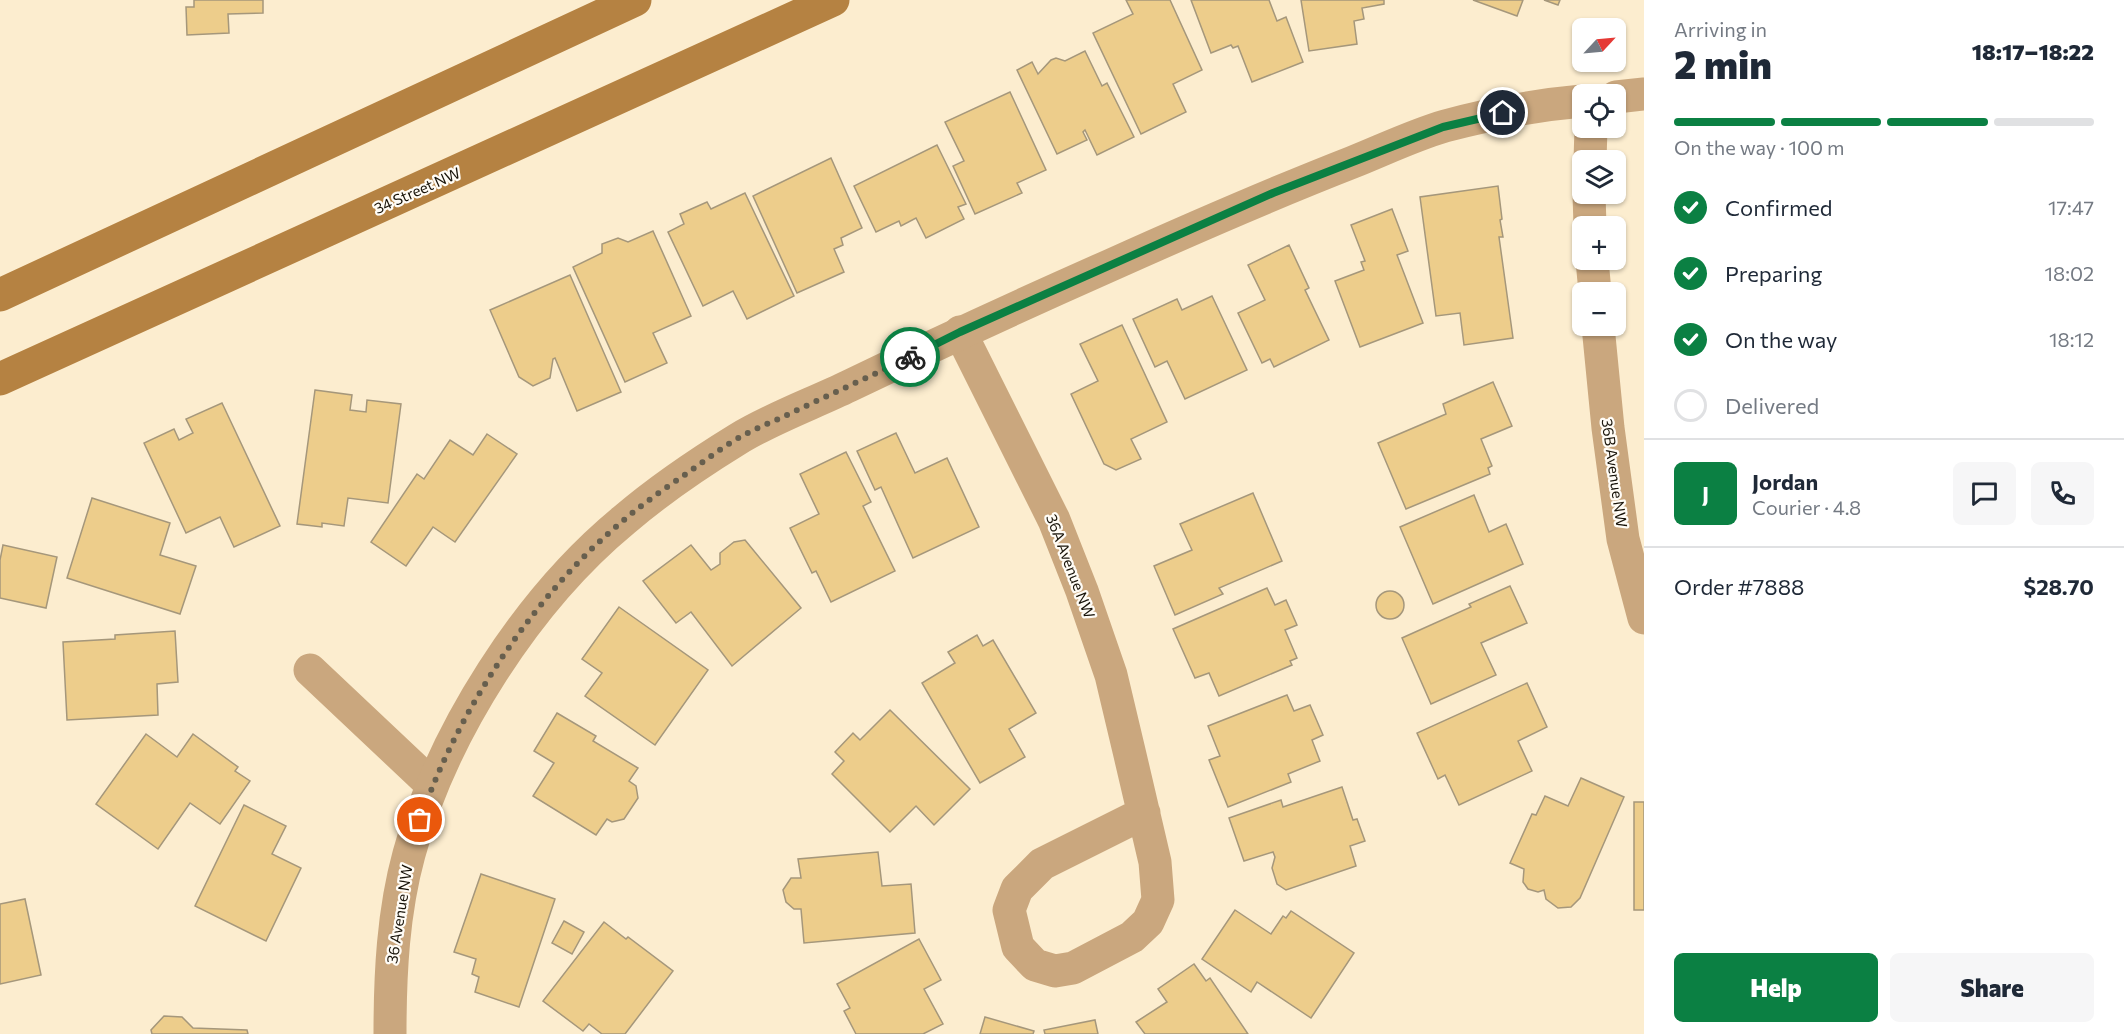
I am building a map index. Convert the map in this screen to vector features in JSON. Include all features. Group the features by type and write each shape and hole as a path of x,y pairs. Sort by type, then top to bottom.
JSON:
{"main road":[{"path":"0,295 635,0"},
{"name":"34 Street NW","path":"0,379 833,0"}],"street":[{"path":"1626,96 1644,94"},
{"name":"36 Avenue NW","path":"390,1034 390,974 397,918 408,856 432,785 461,725 525,626 558,583 623,520 666,487 741,436 960,332 1273,193 1443,127 1523,108 1572,102"},
{"name":"36A Avenue NW","path":"960,332 1054,520 1082,591 1111,675 1144,813 1155,862 1158,900 1148,922 1132,936 1074,968 1055,972 1035,965 1018,947 1009,910 1017,889 1042,864 1144,813"},
{"name":"36B Avenue NW","path":"1599,336 1608,428 1623,539 1644,618"},
{"path":"310,670 432,785"}],"building":[{"path":"194,0 263,0 263,13 228,14 229,33 187,35 186,7 194,7"},
{"path":"1126,0 1170,0 1202,70 1173,84 1186,112 1141,134 1093,33 1133,14"},
{"path":"1191,0 1269,0 1277,21 1286,17 1303,62 1252,82 1238,46 1233,48 1231,45 1211,53"},
{"path":"1301,0 1384,0 1384,4 1362,8 1364,19 1354,21 1357,44 1309,51"},
{"path":"1473,0 1523,0 1517,16"},
{"path":"1544,0 1560,0 1558,5"},
{"path":"1085,51 1102,86 1107,83 1134,137 1097,155 1085,130 1083,132 1087,140 1057,154 1017,70 1032,62 1038,74 1051,60 1056,58 1065,61"},
{"path":"1010,92 1046,170 1017,183 1022,193 975,214 953,166 964,161 945,122"},
{"path":"937,145 966,204 958,207 964,219 926,238 916,218 901,226 899,221 876,232 854,186"},
{"path":"831,158 862,228 841,238 843,245 834,249 844,272 797,293 753,196"},
{"path":"1498,186 1503,237 1499,237 1513,338 1464,345 1460,313 1436,316 1420,197"},
{"path":"745,193 794,296 747,319 733,291 703,306 668,232 684,224 680,214 707,202 711,209"},
{"path":"1392,209 1408,251 1397,255 1423,323 1360,347 1335,281 1364,270 1361,262 1365,261 1351,225"},
{"path":"653,231 691,316 653,333 667,363 625,382 573,267 602,253 602,244 618,238 628,242"},
{"path":"1289,245 1309,288 1305,290 1329,340 1274,367 1270,359 1262,363 1238,313 1265,300 1248,265"},
{"path":"570,275 621,392 577,411 555,358 550,378 533,386 519,377 490,310"},
{"path":"1212,296 1247,370 1185,399 1167,361 1155,367 1133,319 1177,299 1182,310"},
{"path":"1122,325 1167,422 1131,439 1141,459 1116,470 1104,464 1071,394 1098,381 1080,344"},
{"path":"1493,382 1512,426 1481,439 1492,466 1488,468 1490,474 1406,509 1378,443 1446,414 1443,404"},
{"path":"315,390 352,395 350,410 366,412 367,400 401,404 388,503 348,498 344,526 322,523 322,527 297,524"},
{"path":"222,403 280,526 234,547 220,517 186,533 144,443 174,429 179,440 193,433 186,419"},
{"path":"896,433 915,473 947,458 979,527 913,558 881,487 875,490 857,451"},
{"path":"487,434 517,454 455,542 433,527 406,566 371,542 417,474 424,479 450,440 473,455"},
{"path":"846,452 871,502 863,506 895,571 831,602 816,571 812,573 790,528 819,514 800,474"},
{"path":"1253,493 1282,561 1219,588 1223,594 1175,615 1154,566 1192,550 1180,524"},
{"path":"1474,495 1489,532 1506,524 1523,564 1433,604 1400,527"},
{"path":"92,498 170,523 160,555 196,566 180,614 67,578"},
{"path":"745,540 801,608 732,666 691,612 676,623 643,581 691,545 711,570 720,564 720,553 734,542"},
{"path":"3,545 57,557 46,608 0,598 0,560"},
{"path":"1510,586 1527,623 1481,643 1496,675 1431,704 1402,638 1471,607 1469,604"},
{"path":"1267,588 1275,605 1286,600 1297,625 1285,630 1297,658 1290,661 1292,665 1219,696 1209,673 1195,678 1173,629"},
{"path":"1390,591 1400,595 1404,605 1400,615 1390,619 1380,615 1376,605 1380,595"},
{"path":"619,607 708,670 655,745 585,696 602,673 582,659"},
{"path":"175,631 178,682 157,684 158,715 67,720 63,642 115,639 115,635"},
{"path":"977,635 983,646 993,640 1036,713 1009,729 1025,757 980,783 922,683 955,663 948,652"},
{"path":"1527,683 1547,727 1518,741 1532,771 1459,805 1445,775 1438,779 1417,733"},
{"path":"1287,695 1294,711 1310,705 1323,735 1312,740 1320,761 1288,774 1291,782 1228,807 1209,760 1220,756 1208,726"},
{"path":"890,710 970,789 934,825 916,806 890,832 832,774 844,761 835,752 853,733 860,740"},
{"path":"557,713 596,736 593,741 638,768 629,781 636,786 638,798 624,819 612,822 607,819 596,835 533,796 554,763 534,751"},
{"path":"146,734 177,757 193,734 238,767 235,771 250,781 220,824 190,803 158,849 96,804"},
{"path":"1581,778 1624,797 1580,898 1571,907 1558,908 1546,899 1544,890 1538,892 1528,889 1523,882 1524,869 1510,863 1532,814 1536,815 1545,796 1568,806"},
{"path":"1342,787 1353,820 1357,819 1365,841 1350,846 1356,866 1286,890 1277,884 1272,868 1275,857 1273,852 1244,861 1229,818 1281,800 1283,807"},
{"path":"1634,802 1644,802 1644,910 1634,910"},
{"path":"244,805 286,826 272,854 301,868 266,941 195,906"},
{"path":"878,852 882,886 911,884 915,933 804,943 801,909 794,909 786,902 783,890 791,878 801,878 798,859"},
{"path":"481,874 555,899 519,1007 475,992 479,977 472,974 476,959 454,952"},
{"path":"25,899 41,975 0,984 0,904"},
{"path":"1235,910 1271,934 1283,916 1286,918 1291,911 1354,953 1311,1018 1257,982 1251,992 1202,959"},
{"path":"564,921 584,932 572,954 552,943"},
{"path":"604,922 673,971 625,1034 602,1034 589,1024 583,1031 543,1001"},
{"path":"919,939 941,980 924,989 943,1024 923,1034 856,1034 844,1011 850,1008 837,984"},
{"path":"1194,964 1206,981 1210,978 1248,1034 1145,1034 1136,1022 1167,1002 1158,989"},
{"path":"164,1016 182,1017 193,1028 247,1030 248,1034 152,1034 151,1030"},
{"path":"985,1017 1034,1031 1033,1034 980,1034"},
{"path":"1095,1020 1098,1034 1045,1034 1044,1030"}],"way so far":[{"path":"420,820 432,785 461,725 492,674 558,583 591,549 623,520 666,487 741,436 910,357"}],"route":[{"path":"910,357 960,332 1273,193 1443,127 1503,113"}]}
